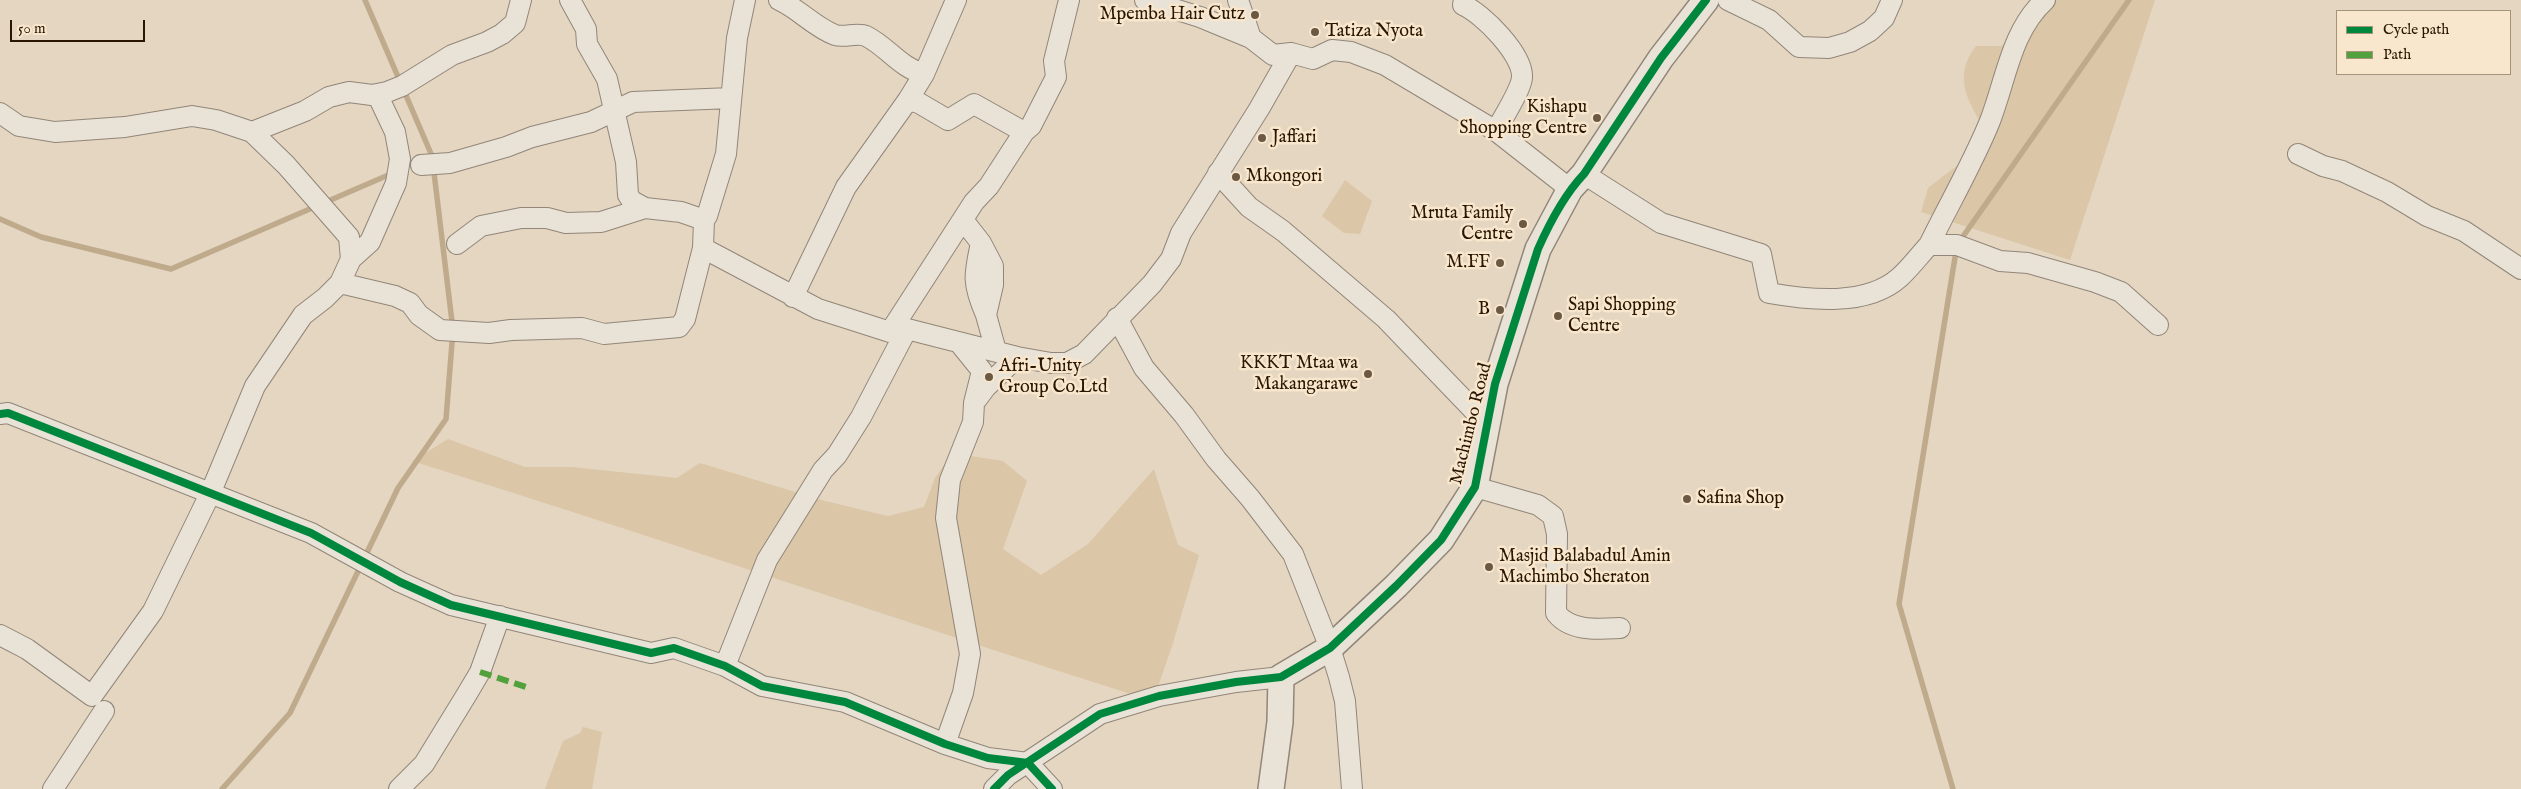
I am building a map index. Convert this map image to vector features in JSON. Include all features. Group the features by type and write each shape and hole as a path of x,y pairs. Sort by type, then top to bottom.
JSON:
{"street":[{"path":"252,132 305,111 329,97 350,92 377,94 402,86 452,55 487,42 502,34 515,23 521,0"},
{"path":"570,0 586,29 591,51 607,79 626,162 628,195 632,201 645,208 682,212 704,220"},
{"path":"340,282 402,299 410,303 419,315 440,330 489,333 511,330 582,328 604,334 664,330 679,327 685,319 703,248 704,220 707,216 726,154 737,38 745,0"},
{"path":"779,0 824,30 838,36 864,35 886,49 902,65 924,74"},
{"path":"793,297 846,187 908,100 924,74 956,0"},
{"path":"724,666 767,560 823,470 837,455 861,418 899,331 963,220 974,202 989,186 1024,132 1031,126 1056,77 1054,61 1069,0"},
{"path":"1145,0 1200,17 1251,38 1273,55 1290,53 1313,59 1332,50 1351,52 1385,65 1577,181 1661,223 1761,254 1769,293 1796,298 1849,298 1877,292 1899,278 1928,245 1989,122 2026,20 2045,0"},
{"path":"1238,0 1251,38"},
{"path":"1464,0 1463,5 1472,9 1499,34 1519,65 1522,78 1496,131"},
{"name":"Machimbo Road","path":"994,789 1008,775 1100,714 1160,696 1236,682 1281,677 1330,648 1396,586 1441,540 1475,488 1495,384 1538,249 1577,181 1661,58 1706,0"},
{"path":"1728,0 1769,20 1799,47 1829,48 1850,42 1870,31 1884,18 1892,0"},
{"path":"703,248 818,309 899,331 1017,357 1051,363 1067,362 1084,354 1152,284 1172,259 1180,233 1259,109 1290,53"},
{"path":"350,259 370,242 396,183 400,159 395,132 377,94"},
{"path":"421,165 450,164 477,156 532,137 591,122 633,102 731,98"},
{"path":"908,100 919,103 948,120 974,104 1024,132"},
{"path":"0,113 19,126 56,132 125,127 192,116 216,120 252,132 286,164 349,237 350,259 340,282 325,298 303,315 255,386 210,494 153,611 92,696 27,649 0,635"},
{"path":"2298,154 2323,166 2342,171 2387,192 2427,216 2464,232 2521,270"},
{"path":"1218,173 1249,207 1283,231 1386,319 1487,424"},
{"path":"457,244 481,226 521,218 547,218 566,223 601,222 645,208"},
{"path":"963,220 982,243 974,276 978,296 986,315 996,351"},
{"path":"1928,245 1957,245 2000,261 2028,263 2095,282 2121,292 2158,325"},
{"path":"1117,318 1144,368 1184,415 1216,459 1250,498 1292,554 1330,648 1345,701 1352,789"},
{"path":"945,744 963,693 970,654 946,518 950,480 973,422 974,403 982,371 961,345"},
{"path":"974,403 986,387 1017,357"},
{"path":"0,414 8,413 17,416 311,533 432,597 451,605 651,653 674,648 724,666 762,686 845,702 945,744 988,758 1028,763 1052,789"},
{"path":"1475,488 1538,505 1553,516 1556,534 1556,613 1563,622 1586,628 1620,628"},
{"path":"399,789 424,764 480,672 500,616"},
{"path":"1271,789 1280,722 1281,677"},
{"path":"53,789 104,711"}],"shaded area":[{"path":"2046,0 2155,0 2070,260 1921,212 1928,188 1963,161 1989,136 1970,103 1966,92 1964,81 1968,58 1976,46 2001,46 2020,34"},
{"path":"1345,180 1372,201 1360,234 1344,233 1322,216"},
{"path":"448,439 525,467 572,467 677,478 700,463 825,501 888,516 924,507 935,478 952,453 1003,461 1027,481 1003,549 1041,575 1088,544 1154,469 1178,545 1199,555 1173,643 1153,701 412,461"},
{"path":"583,727 602,732 592,789 545,789 563,741 580,733"}],"waterway":[{"path":"222,789 290,713 398,488 446,419 453,330 432,156 365,0"},
{"path":"1953,789 1899,604 1957,245 2129,0"},
{"path":"0,219 41,237 171,269 393,173"}],"marked path":[{"path":"480,672 526,687"}],"cycle path":[{"path":"994,789 1008,775 1100,714 1159,696 1236,682 1281,677 1330,648 1396,586 1441,540 1475,487 1495,384 1538,249 1547,229 1558,209 1584,174 1661,58 1706,0"},
{"path":"0,414 8,413 311,533 400,582 451,605 651,653 674,648 725,666 762,686 845,702 945,744 988,758 1028,763 1052,789"}],"place":[{"name":"Mpemba Hair Cutz","path":"1255,15"},
{"name":"Tatiza Nyota","path":"1315,32"},
{"name":"Kishapu Shopping Centre","path":"1597,118"},
{"name":"Jaffari","path":"1262,138"},
{"name":"Mkongori","path":"1236,177"},
{"name":"Mruta Family Centre","path":"1523,224"},
{"name":"M.FF","path":"1500,263"},
{"name":"B","path":"1500,310"},
{"name":"Sapi Shopping Centre","path":"1558,316"},
{"name":"KKKT Mtaa wa Makangarawe","path":"1368,374"},
{"name":"Afri-Unity Group Co.Ltd","path":"989,377"},
{"name":"Safina Shop","path":"1687,499"},
{"name":"Masjid Balabadul Amin Machimbo Sheraton","path":"1489,567"}]}
